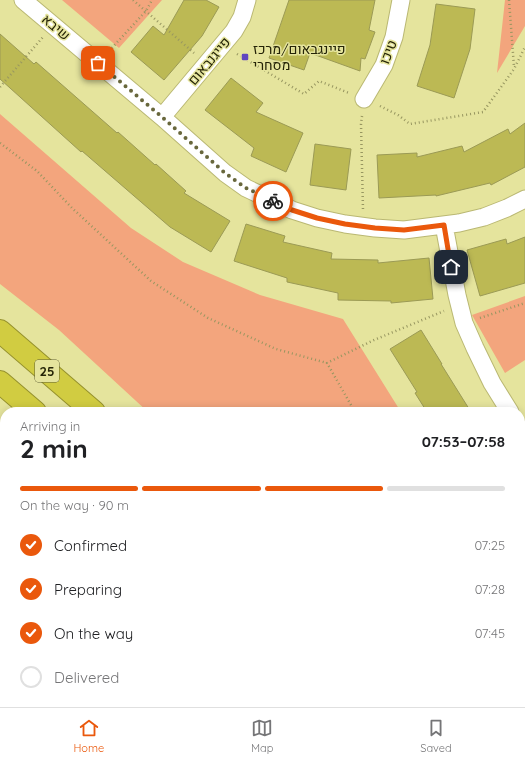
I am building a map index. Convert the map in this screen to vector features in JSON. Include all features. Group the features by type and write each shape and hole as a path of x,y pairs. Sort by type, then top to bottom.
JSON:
{"highway":[{"name":"25","path":"0,331 88,407"},
{"path":"0,382 29,407"}],"street":[{"name":"שיבא","path":"23,0 162,117 225,173 246,188 292,210 345,224 404,230 459,223 484,217 525,199"},
{"name":"פייגנבאום","path":"162,117 234,31 242,17 247,0"},
{"name":"טיכו","path":"364,99 384,65 394,38 401,0"},
{"path":"444,225 459,305 464,323 492,383 507,407"}],"path":[{"path":"133,0 206,64"},
{"path":"98,63 146,11 152,0"},
{"path":"509,0 514,69"},
{"path":"0,87 53,25"},
{"path":"222,45 304,94 319,81 364,99 398,115 410,124 483,112 514,69 525,47"},
{"path":"363,226 361,124 364,99"},
{"path":"0,143 37,171 72,208 151,281 208,318 276,349 327,364 352,407"},
{"path":"464,323 525,303"},
{"path":"327,364 374,340 459,305"}],"shaded area":[{"path":"62,0 162,0 119,48"},
{"path":"505,0 525,0 525,26 497,73"},
{"path":"0,114 131,228 183,262 260,295 343,319 398,407 143,407 59,330 0,284"},
{"path":"525,296 525,360 505,373 472,315"}],"building":[{"path":"184,0 206,0 219,7 202,36 164,80 131,52 153,26 164,35"},
{"path":"289,0 375,0 369,30 375,32 365,59 361,58 360,71 310,53 304,70 269,58"},
{"path":"436,4 475,9 470,49 454,98 417,86 430,45"},
{"path":"0,34 34,64 36,62 117,133 118,132 155,165 156,164 186,191 184,193 230,221 211,252 170,227 82,151 81,152 0,79"},
{"path":"231,78 263,103 256,112 303,133 286,172 251,156 254,148 205,110"},
{"path":"525,123 525,167 491,185 490,183 436,196 379,198 377,155 417,153 417,157 462,146 464,152 508,129 510,134"},
{"path":"315,144 351,149 346,190 310,185"},
{"path":"246,224 285,236 283,242 332,253 331,259 378,260 378,263 429,258 433,299 391,303 391,301 338,300 338,293 287,282 287,278 234,261"},
{"path":"525,237 525,283 480,296 467,250 506,239 507,244"},
{"path":"421,330 468,407 424,407 415,393 417,392 390,349"}],"way so far":[{"path":"98,63 225,173 246,188 273,201"}],"place":[{"name":"פיינגבאום/מרכז מסחרי","path":"245,57"}],"route":[{"path":"273,201 292,210 317,218 345,224 404,230 444,225 451,267"}]}
